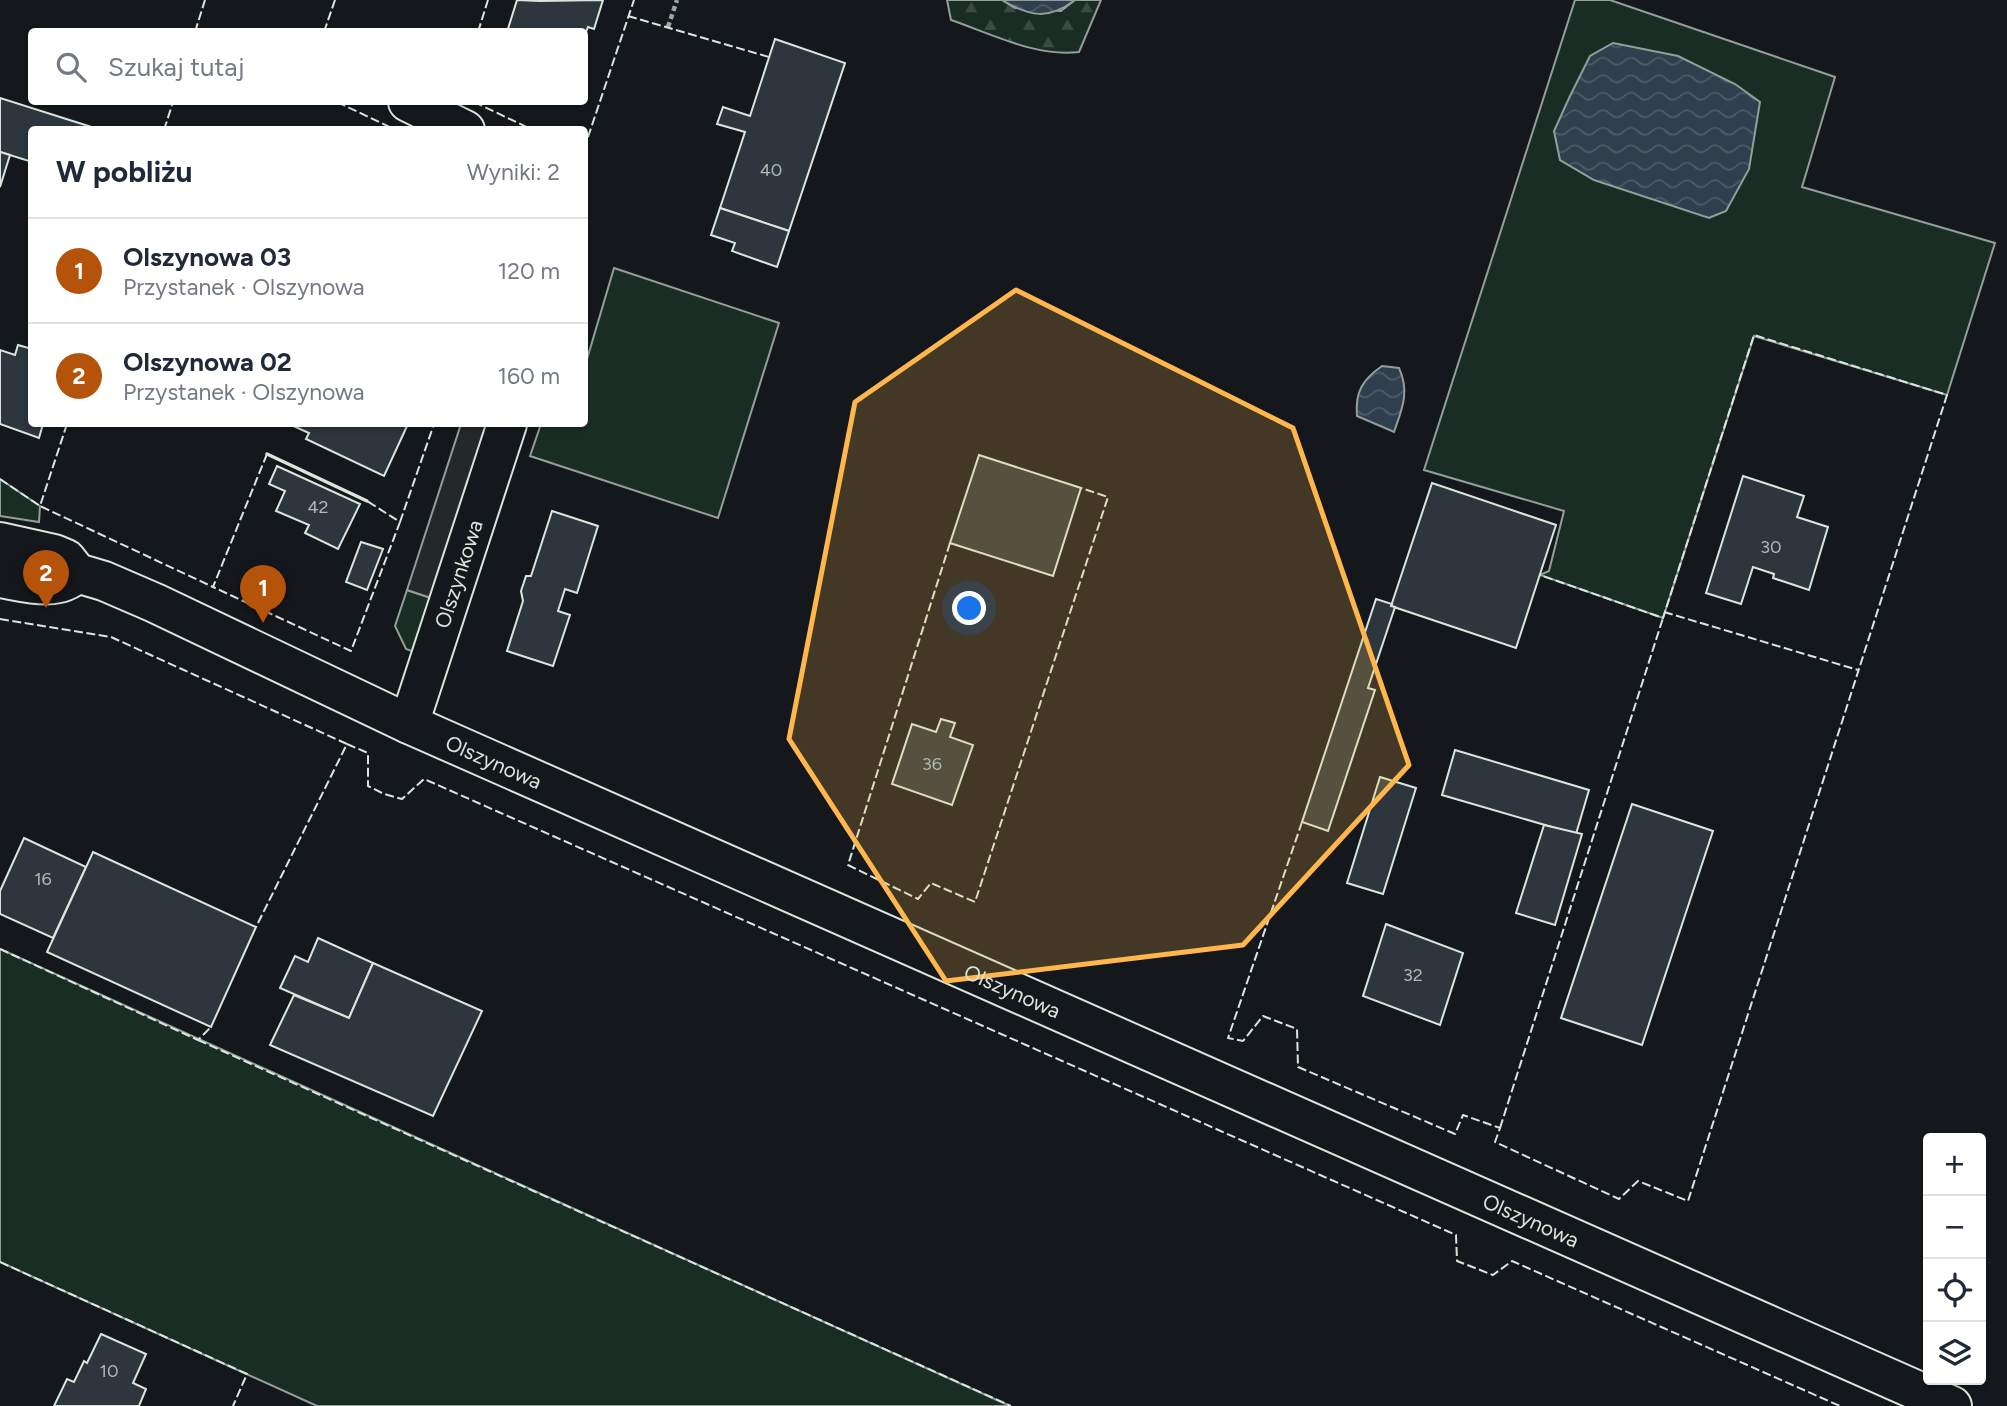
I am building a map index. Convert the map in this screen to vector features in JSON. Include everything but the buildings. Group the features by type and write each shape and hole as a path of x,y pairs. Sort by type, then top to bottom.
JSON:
{"street":[{"path":"414,105 457,126"},
{"name":"Olszynkowa","path":"409,724 507,427"},
{"name":"Olszynowa","path":"0,542 66,559 77,573 104,581 155,603 409,724 1952,1406"},
{"path":"0,578 48,585 69,580 77,573"}],"path":[{"path":"668,27 677,0"}],"highlighted area":[{"path":"1016,290 1293,428 1409,765 1243,945 946,981 789,739 855,402"}],"green space":[{"path":"947,0 1002,0 1015,8 1061,11 1075,0 1101,0 1079,52 1063,53 1030,48 951,20"},
{"path":"1575,0 1610,0 1835,77 1802,187 1995,243 1947,395 1754,336 1663,618 1540,575 1549,571 1564,511 1424,470"},
{"path":"614,268 779,323 718,518 530,456 540,427 588,427 588,356"},
{"path":"0,479 40,506 39,522 0,516"},
{"path":"407,590 431,598 417,653 406,649 395,626"},
{"path":"0,949 1010,1406 317,1406 0,1262"}],"shaded area":[{"path":"460,427 492,427 431,598 407,590"}],"water":[{"path":"1002,0 1075,0 1057,11 1039,14 1022,10"},
{"path":"1613,43 1678,56 1735,84 1760,102 1749,169 1726,211 1709,218 1594,180 1560,160 1554,131 1590,56"},
{"path":"1382,366 1399,368 1404,385 1404,400 1394,432 1357,416 1357,400 1361,387 1369,376"}],"fence":[{"path":"196,28 205,0"},
{"path":"325,28 335,0"},
{"path":"479,28 488,0"},
{"path":"588,137 634,0"},
{"path":"628,16 769,57"},
{"path":"165,126 172,105"},
{"path":"343,105 388,126"},
{"path":"480,105 525,126"},
{"path":"1302,822 1228,1038 1243,1041 1263,1016 1297,1029 1298,1067 1455,1134 1463,1115 1500,1128 1495,1142 1619,1199 1638,1181 1688,1201 1947,395 1754,335 1663,618 1540,575"},
{"path":"66,427 40,506 213,587"},
{"path":"400,522 433,427"},
{"path":"267,454 213,587 351,651 400,522 367,501"},
{"path":"0,479 40,506"},
{"path":"950,543 848,865 918,899 931,883 975,902 1108,497 1081,488"},
{"path":"1664,612 1858,670"},
{"path":"1500,1128 1663,618"},
{"path":"0,619 111,637 347,744 256,927"},
{"path":"347,744 368,753 368,786 384,794 402,799 424,779 1456,1235 1457,1261 1493,1275 1512,1261 1840,1406"},
{"path":"0,949 198,1040 211,1027"},
{"path":"198,1040 1011,1406"},
{"path":"0,1262 247,1374 233,1406"}],"wall":[{"path":"267,454 367,501"}],"place":[{"name":"Olszynowa 02","path":"46,608"},
{"name":"Olszynowa 03","path":"263,623"}]}
